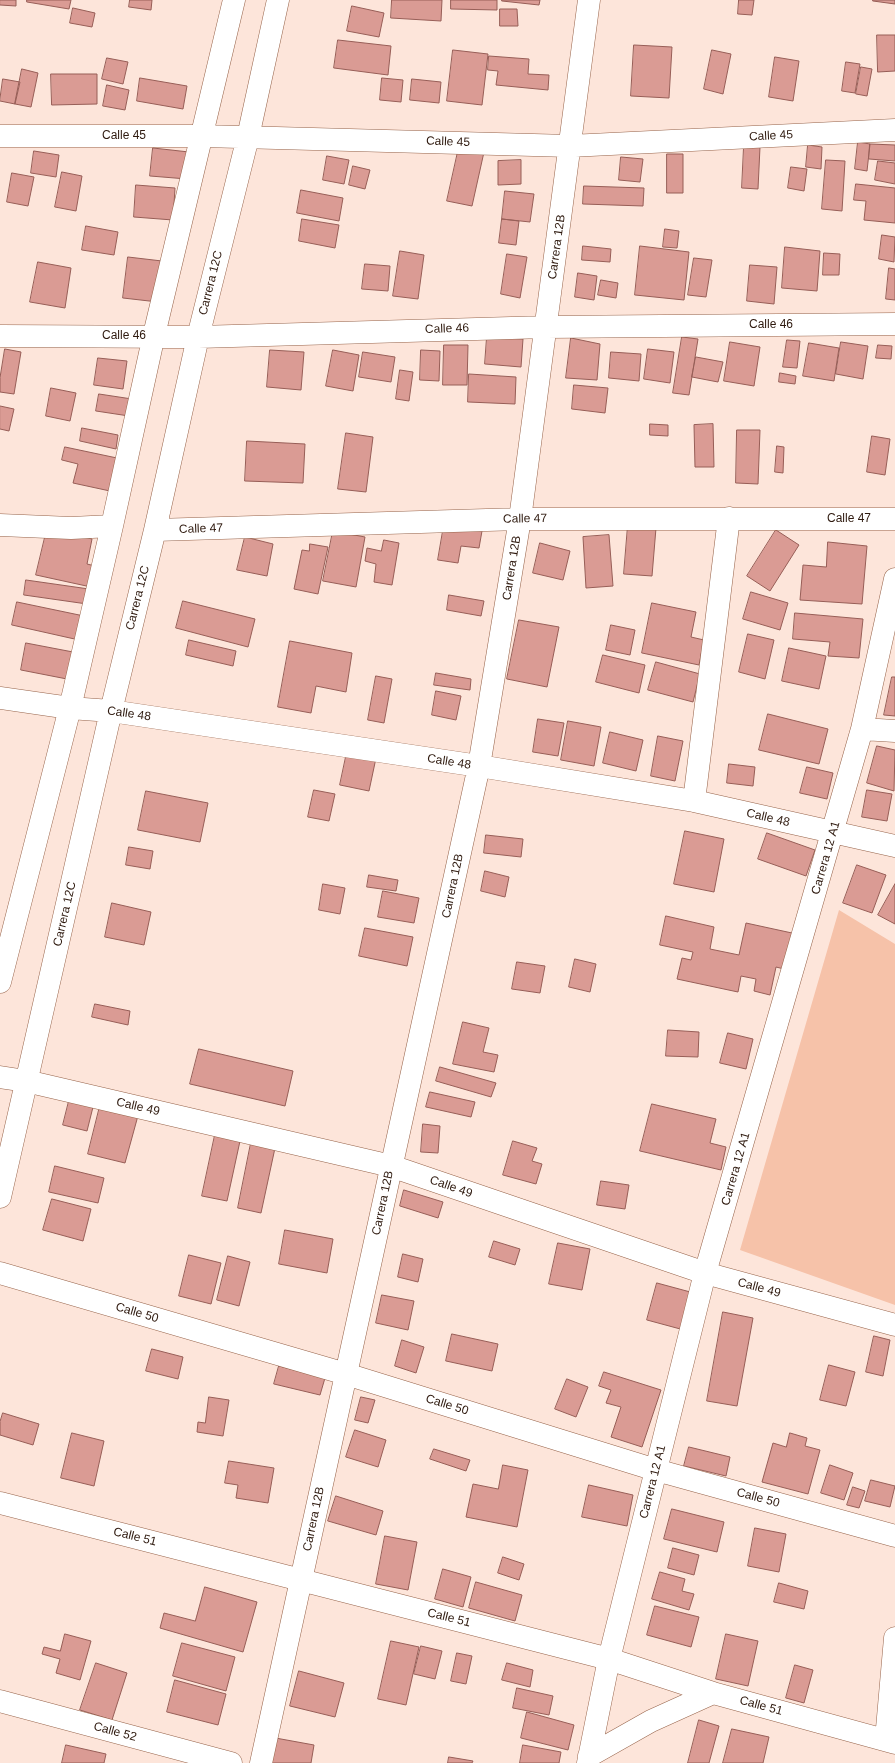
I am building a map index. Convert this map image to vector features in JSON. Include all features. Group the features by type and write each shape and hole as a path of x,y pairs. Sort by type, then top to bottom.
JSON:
{"street":[{"path":"0,982 70,708 154,336 203,136 234,0"},
{"name":"Carrera 12C","path":"0,1197 111,711 155,530 198,336 248,137 278,0"},
{"name":"Carrera 12B","path":"261,1763 479,766 520,519 590,0"},
{"name":"Calle 45","path":"0,136 203,136 570,146 895,130"},
{"name":"Calle 46","path":"0,336 198,336 546,327 895,324"},
{"path":"694,801 730,518"},
{"name":"Calle 47","path":"155,530 520,519 895,519"},
{"path":"0,525 71,528 112,526"},
{"name":"Carrera 12 A1","path":"589,1760 609,1659 705,1273 862,728 895,579"},
{"name":"Calle 48","path":"0,698 70,708 111,711 479,766 694,801 895,846"},
{"path":"862,728 895,731"},
{"name":"Calle 49","path":"0,1076 391,1166 705,1273 895,1325"},
{"name":"Calle 50","path":"0,1273 346,1374 656,1470 895,1536"},
{"name":"Calle 51","path":"0,1503 609,1659 713,1693 890,1741"},
{"path":"890,1741 895,1638"},
{"path":"589,1760 651,1721 713,1693"},
{"name":"Calle 52","path":"0,1701 231,1763"}],"shaded area":[{"path":"839,910 895,944 895,1305 740,1250"}],"building":[{"path":"0,0 16,0 16,6 0,5"},
{"path":"27,0 71,0 69,9 27,2"},
{"path":"130,0 152,0 151,10 129,7"},
{"path":"392,0 442,0 441,21 391,18"},
{"path":"451,0 497,0 497,10 451,9"},
{"path":"502,0 540,0 539,5"},
{"path":"739,0 754,0 752,15 738,14"},
{"path":"895,0 895,4 873,1"},
{"path":"352,6 384,13 379,37 347,31"},
{"path":"73,8 95,13 92,27 70,23"},
{"path":"500,9 517,9 518,26 500,26"},
{"path":"877,35 895,35 895,71 878,72"},
{"path":"338,40 391,46 388,75 334,68"},
{"path":"634,45 672,47 669,98 631,96"},
{"path":"453,50 488,54 482,105 447,101"},
{"path":"712,50 731,54 723,94 704,89"},
{"path":"489,56 529,59 528,74 549,75 548,90 496,85 498,71 488,70"},
{"path":"775,57 799,61 793,101 769,97"},
{"path":"107,58 128,62 123,84 102,79"},
{"path":"846,62 860,64 855,93 842,91"},
{"path":"861,67 872,69 867,96 856,94"},
{"path":"22,69 38,73 31,107 15,104"},
{"path":"51,74 97,74 97,104 52,105"},
{"path":"140,78 187,86 183,109 137,101"},
{"path":"382,78 403,80 401,102 380,100"},
{"path":"3,79 20,82 15,104 0,101"},
{"path":"412,79 441,82 439,103 410,100"},
{"path":"107,85 129,90 125,110 103,106"},
{"path":"858,142 870,144 867,171 855,169"},
{"path":"870,144 895,145 895,161 869,159"},
{"path":"808,145 822,147 821,169 806,167"},
{"path":"744,146 760,147 758,189 742,188"},
{"path":"459,147 484,152 472,206 447,201"},
{"path":"153,148 189,152 187,179 150,176"},
{"path":"34,151 59,155 56,177 31,173"},
{"path":"667,154 683,154 683,193 667,193"},
{"path":"327,156 349,160 344,184 323,180"},
{"path":"621,157 643,159 640,182 619,180"},
{"path":"521,160 521,184 498,185 498,161"},
{"path":"826,160 845,161 842,211 822,209"},
{"path":"878,161 895,163 895,184 875,180"},
{"path":"353,166 370,170 365,189 349,185"},
{"path":"791,167 807,169 804,191 788,188"},
{"path":"62,172 82,176 76,211 55,207"},
{"path":"12,173 34,177 28,206 7,202"},
{"path":"856,184 895,188 895,223 864,220 866,201 854,200"},
{"path":"136,185 175,188 173,220 134,217"},
{"path":"584,186 644,188 643,206 583,204"},
{"path":"301,190 343,198 339,221 297,213"},
{"path":"505,191 534,194 530,222 502,219"},
{"path":"302,219 339,225 335,248 299,241"},
{"path":"502,219 519,221 516,245 499,243"},
{"path":"86,226 118,232 114,255 82,250"},
{"path":"665,229 679,231 677,248 663,247"},
{"path":"882,235 895,237 894,262 879,259"},
{"path":"583,246 611,249 610,262 582,260"},
{"path":"640,246 689,252 684,300 635,295"},
{"path":"785,247 820,251 817,291 782,288"},
{"path":"400,251 424,255 418,299 393,296"},
{"path":"824,253 840,254 839,275 823,275"},
{"path":"507,254 527,257 520,298 501,294"},
{"path":"128,257 162,261 158,302 123,298"},
{"path":"694,258 712,260 706,297 688,295"},
{"path":"38,262 71,268 65,308 30,302"},
{"path":"365,264 390,266 388,291 362,289"},
{"path":"750,265 777,267 774,304 747,301"},
{"path":"889,268 895,269 895,300 886,299"},
{"path":"578,273 597,276 594,300 575,297"},
{"path":"601,280 618,283 616,298 598,295"},
{"path":"487,337 523,339 521,367 485,364"},
{"path":"682,337 698,339 689,395 673,393"},
{"path":"571,338 600,344 597,380 566,378"},
{"path":"787,340 800,341 797,368 783,367"},
{"path":"730,342 760,347 754,386 724,381"},
{"path":"841,342 868,346 863,379 836,374"},
{"path":"809,343 839,348 834,381 803,376"},
{"path":"444,345 468,345 467,385 443,385"},
{"path":"878,345 892,346 891,359 876,358"},
{"path":"5,349 21,352 14,394 0,392 0,378"},
{"path":"648,349 674,352 670,383 644,379"},
{"path":"270,350 304,352 301,390 267,387"},
{"path":"333,350 359,355 353,391 326,386"},
{"path":"421,350 440,351 439,381 420,380"},
{"path":"363,352 395,357 391,382 359,377"},
{"path":"611,352 641,354 639,381 609,378"},
{"path":"696,357 723,362 718,382 692,377"},
{"path":"98,358 127,361 123,389 94,385"},
{"path":"400,370 413,372 409,401 396,399"},
{"path":"780,373 796,376 795,384 779,382"},
{"path":"469,374 516,377 515,404 468,402"},
{"path":"574,385 608,388 605,413 572,409"},
{"path":"51,388 76,393 70,421 46,416"},
{"path":"99,394 132,399 129,416 96,411"},
{"path":"0,406 14,409 9,431 0,429"},
{"path":"650,424 668,425 668,436 650,435"},
{"path":"713,424 714,467 695,467 694,425"},
{"path":"82,428 118,435 116,449 80,441"},
{"path":"737,430 760,430 758,484 736,483"},
{"path":"346,433 373,437 366,492 338,489"},
{"path":"872,436 890,439 885,475 867,472"},
{"path":"247,441 305,444 303,483 245,481"},
{"path":"777,446 784,447 783,473 775,472"},
{"path":"65,447 117,458 110,491 73,483 78,464 62,460"},
{"path":"444,525 482,531 479,548 461,546 458,563 438,560"},
{"path":"628,525 656,528 652,576 624,574"},
{"path":"47,529 92,539 87,564 95,566 91,587 36,575"},
{"path":"776,530 799,545 770,591 747,576"},
{"path":"333,531 365,537 356,587 323,581"},
{"path":"609,535 613,586 586,588 583,537"},
{"path":"245,537 273,544 267,576 237,570"},
{"path":"384,540 399,543 392,585 374,582 376,564 365,561 367,548 381,551"},
{"path":"828,542 867,546 862,604 800,600 803,565 826,567"},
{"path":"540,543 570,551 563,580 533,573"},
{"path":"310,544 328,547 318,594 294,589 302,550 309,551"},
{"path":"26,580 89,589 87,604 24,595"},
{"path":"751,592 788,603 780,630 743,619"},
{"path":"449,595 484,601 481,616 447,610"},
{"path":"183,601 255,619 248,647 176,628"},
{"path":"17,602 84,616 79,640 12,625"},
{"path":"652,603 696,612 691,637 704,640 699,665 642,653"},
{"path":"795,613 863,619 859,658 828,656 830,642 793,639"},
{"path":"519,620 559,627 547,687 507,679"},
{"path":"611,625 635,630 630,655 606,650"},
{"path":"748,634 774,640 765,679 739,672"},
{"path":"189,640 236,651 233,666 186,655"},
{"path":"290,641 352,653 346,692 316,686 311,713 278,707"},
{"path":"26,643 73,652 67,679 21,670"},
{"path":"789,648 826,656 819,689 782,681"},
{"path":"603,655 645,665 639,693 596,682"},
{"path":"656,662 700,674 693,702 648,690"},
{"path":"436,673 471,679 470,690 434,685"},
{"path":"376,676 392,679 384,723 368,720"},
{"path":"892,677 895,677 895,716 884,715"},
{"path":"436,691 461,696 456,720 432,715"},
{"path":"768,714 828,729 819,764 759,750"},
{"path":"538,719 564,723 558,756 533,752"},
{"path":"568,721 601,727 594,766 561,760"},
{"path":"610,732 643,740 636,771 603,763"},
{"path":"658,736 683,741 675,781 651,776"},
{"path":"877,746 895,750 894,791 867,783"},
{"path":"347,752 376,758 369,791 340,785"},
{"path":"729,764 755,767 753,786 727,783"},
{"path":"807,767 833,773 827,799 800,793"},
{"path":"314,790 335,794 329,821 308,817"},
{"path":"867,790 892,794 887,821 862,817"},
{"path":"146,791 208,803 200,842 138,830"},
{"path":"685,831 724,839 714,892 674,884"},
{"path":"767,833 815,850 806,876 758,859"},
{"path":"486,835 523,839 521,857 484,853"},
{"path":"129,847 153,851 150,869 126,865"},
{"path":"857,865 886,875 872,913 843,903"},
{"path":"485,871 509,877 505,897 481,891"},
{"path":"369,875 398,880 396,891 367,887"},
{"path":"323,884 345,888 340,914 319,910"},
{"path":"895,884 895,924 878,915"},
{"path":"383,891 419,898 414,923 378,917"},
{"path":"112,903 151,912 144,945 105,937"},
{"path":"666,916 714,927 710,949 739,955 746,923 792,933 784,969 776,967 770,995 754,991 756,979 741,976 738,992 677,979 682,958 691,960 693,952 660,945"},
{"path":"365,928 413,937 407,966 359,956"},
{"path":"575,959 596,964 590,992 569,987"},
{"path":"517,962 545,966 540,993 512,989"},
{"path":"95,1004 130,1011 128,1025 92,1017"},
{"path":"463,1022 489,1028 483,1052 498,1055 494,1072 453,1064"},
{"path":"668,1030 699,1032 698,1057 666,1056"},
{"path":"728,1033 753,1039 746,1069 720,1063"},
{"path":"199,1049 293,1071 285,1106 190,1084"},
{"path":"440,1067 496,1083 491,1097 436,1081"},
{"path":"430,1092 475,1102 471,1117 426,1107"},
{"path":"69,1101 93,1107 87,1131 63,1125"},
{"path":"101,1102 139,1112 125,1163 88,1154"},
{"path":"652,1104 716,1119 710,1143 726,1147 721,1170 640,1151"},
{"path":"423,1124 440,1126 438,1153 421,1152"},
{"path":"215,1135 240,1141 227,1201 202,1196"},
{"path":"513,1141 537,1148 532,1161 542,1164 536,1184 503,1175"},
{"path":"251,1143 275,1148 261,1213 238,1208"},
{"path":"55,1166 104,1178 98,1203 49,1192"},
{"path":"601,1181 629,1185 625,1209 597,1205"},
{"path":"404,1190 443,1202 438,1218 400,1206"},
{"path":"52,1199 91,1209 83,1241 43,1230"},
{"path":"285,1230 333,1239 327,1273 279,1264"},
{"path":"494,1241 520,1249 515,1265 489,1257"},
{"path":"558,1243 590,1249 582,1290 549,1284"},
{"path":"403,1254 423,1259 418,1282 398,1277"},
{"path":"189,1255 221,1263 211,1304 179,1296"},
{"path":"228,1256 250,1262 239,1306 217,1300"},
{"path":"657,1283 694,1293 684,1330 647,1320"},
{"path":"382,1295 414,1301 408,1330 376,1323"},
{"path":"723,1312 753,1318 737,1406 707,1401"},
{"path":"452,1334 498,1344 492,1371 446,1361"},
{"path":"874,1336 890,1340 883,1376 866,1372"},
{"path":"402,1340 424,1347 416,1373 395,1366"},
{"path":"152,1349 183,1357 178,1379 146,1371"},
{"path":"829,1365 855,1372 846,1406 820,1400"},
{"path":"279,1366 325,1378 320,1395 274,1384"},
{"path":"604,1372 661,1390 642,1447 611,1437 621,1407 606,1403 611,1390 599,1386"},
{"path":"567,1379 588,1387 576,1417 555,1409"},
{"path":"209,1397 229,1400 223,1436 197,1432 198,1422 205,1423"},
{"path":"361,1397 375,1400 368,1423 355,1420"},
{"path":"3,1413 39,1424 33,1445 0,1435 0,1422"},
{"path":"355,1430 386,1440 378,1467 346,1457"},
{"path":"72,1433 104,1441 94,1486 61,1478"},
{"path":"790,1433 807,1438 805,1446 820,1450 808,1494 762,1482 773,1443 786,1447"},
{"path":"689,1447 730,1457 726,1476 684,1466"},
{"path":"434,1449 470,1460 466,1471 430,1459"},
{"path":"229,1461 274,1468 268,1503 236,1498 238,1485 225,1483"},
{"path":"503,1465 528,1470 517,1527 466,1517 473,1484 498,1489"},
{"path":"830,1465 853,1473 844,1500 821,1493"},
{"path":"871,1480 895,1486 890,1507 865,1501"},
{"path":"589,1485 633,1495 627,1526 582,1517"},
{"path":"853,1487 865,1491 859,1508 847,1505"},
{"path":"336,1496 383,1511 376,1535 328,1521"},
{"path":"672,1509 724,1522 717,1552 664,1539"},
{"path":"755,1528 786,1534 779,1572 748,1566"},
{"path":"385,1536 417,1542 408,1590 376,1584"},
{"path":"673,1548 699,1555 694,1575 668,1568"},
{"path":"503,1557 524,1564 519,1580 498,1573"},
{"path":"443,1569 471,1577 463,1607 435,1599"},
{"path":"660,1572 685,1579 682,1591 694,1594 689,1610 652,1599"},
{"path":"476,1582 522,1595 515,1621 469,1608"},
{"path":"779,1583 808,1591 804,1609 774,1602"},
{"path":"205,1587 257,1602 243,1652 160,1628 164,1613 195,1621"},
{"path":"655,1606 699,1617 691,1647 647,1635"},
{"path":"65,1634 91,1641 80,1680 56,1673 60,1659 42,1654 44,1647 60,1651"},
{"path":"726,1634 758,1641 748,1686 716,1679"},
{"path":"391,1641 419,1647 406,1705 378,1699"},
{"path":"182,1643 235,1657 226,1691 173,1676"},
{"path":"421,1646 442,1651 435,1679 414,1674"},
{"path":"457,1653 472,1656 466,1684 451,1681"},
{"path":"96,1663 127,1673 112,1720 80,1710"},
{"path":"507,1663 533,1670 530,1687 502,1680"},
{"path":"795,1665 813,1670 804,1703 786,1698"},
{"path":"299,1671 344,1683 335,1717 290,1706"},
{"path":"175,1680 226,1694 218,1725 167,1712"},
{"path":"517,1688 553,1696 549,1715 513,1708"},
{"path":"527,1712 574,1725 568,1750 521,1738"},
{"path":"699,1720 719,1726 709,1763 688,1763"},
{"path":"732,1729 769,1737 763,1763 723,1763"},
{"path":"270,1737 314,1745 311,1763 265,1763"},
{"path":"66,1745 106,1754 104,1763 62,1763"},
{"path":"523,1745 561,1752 559,1763 520,1763"},
{"path":"449,1757 473,1761 472,1763 448,1763"}]}
